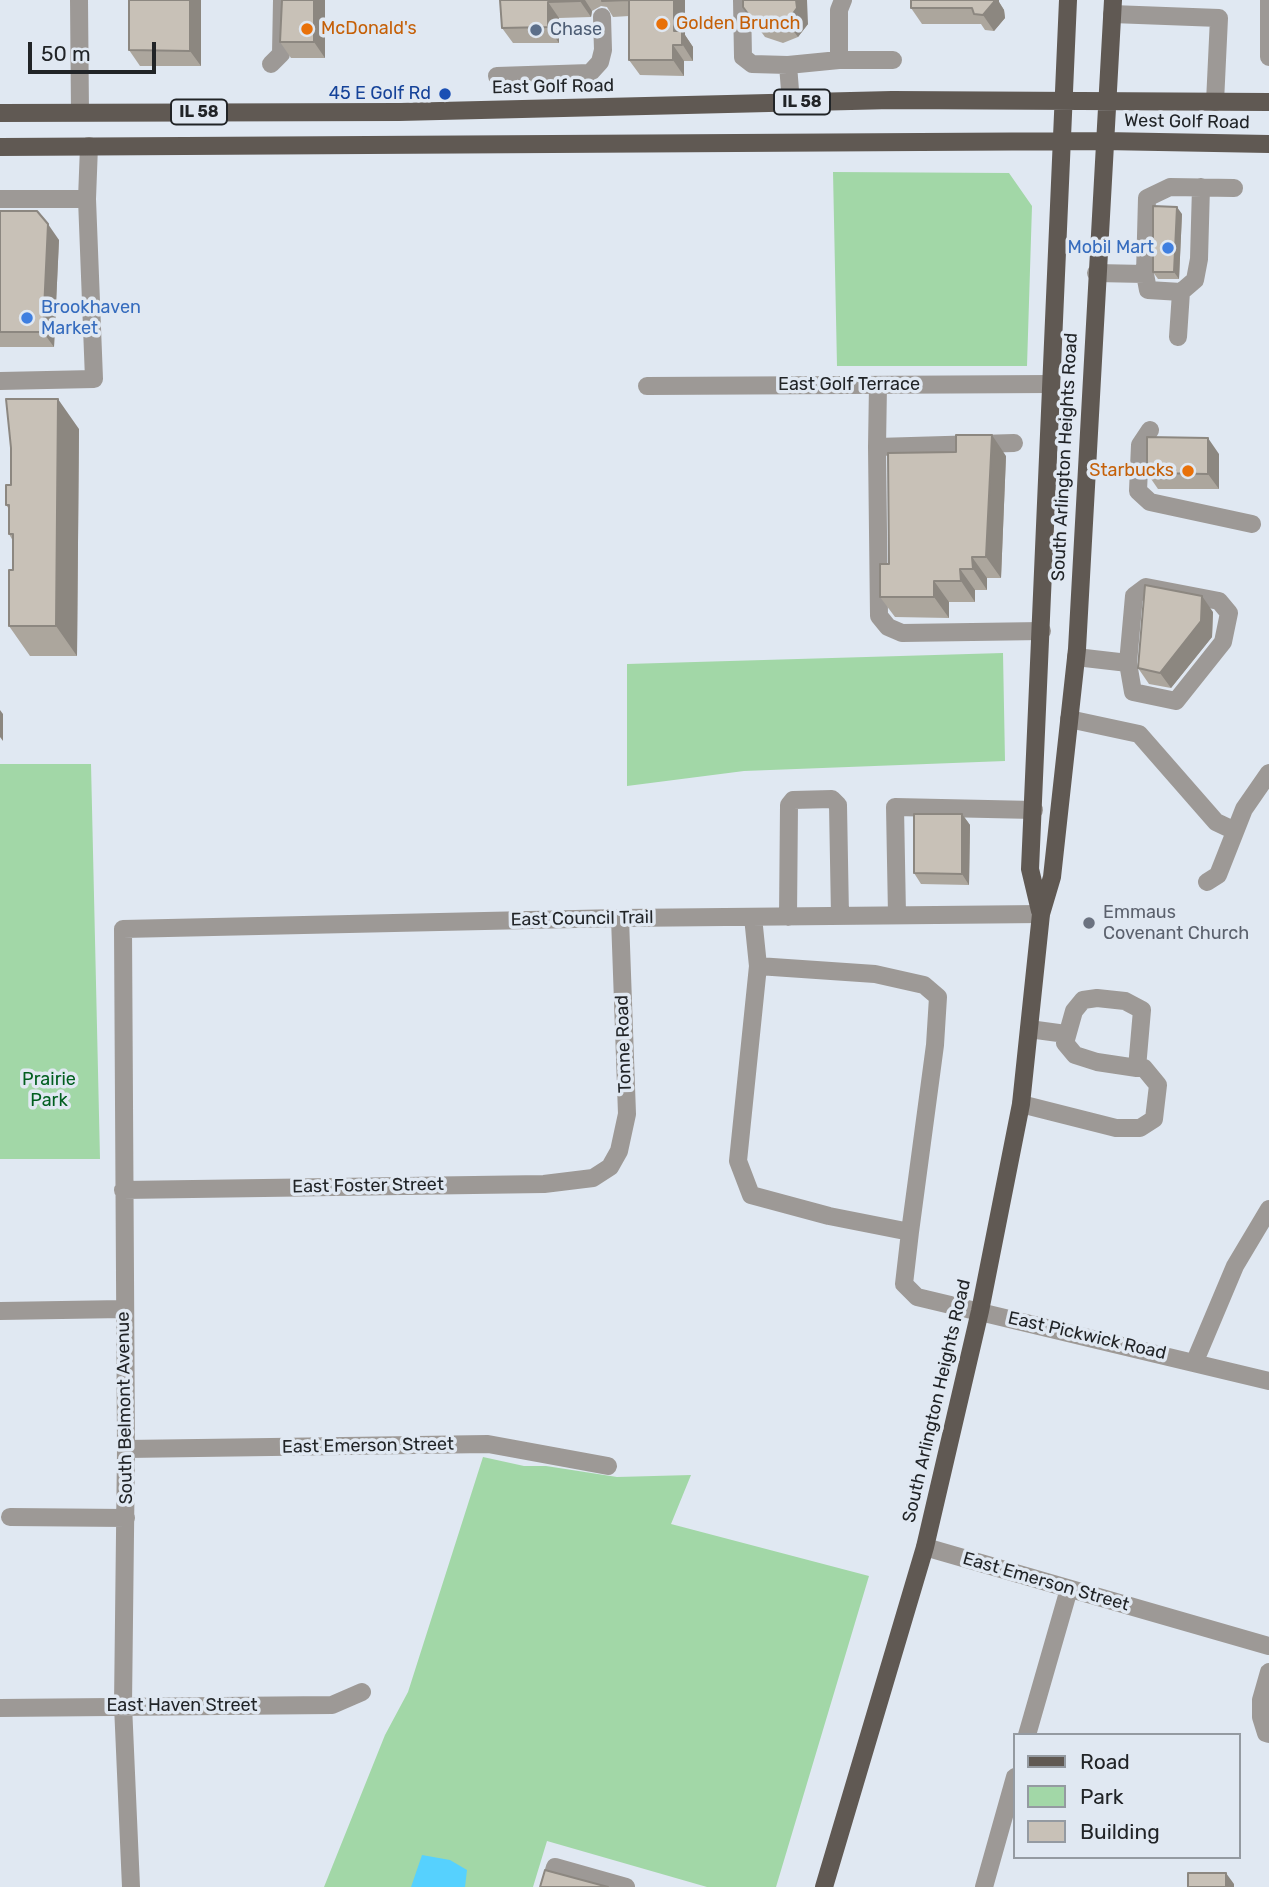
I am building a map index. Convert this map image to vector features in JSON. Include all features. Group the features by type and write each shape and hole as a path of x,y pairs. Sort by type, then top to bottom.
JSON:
{"main road":[{"name":"South Arlington Heights Road","path":"1041,914 1030,869 1068,0"},
{"name":"South Arlington Heights Road","path":"824,1887 925,1547 980,1311 1021,1104 1041,914 1052,877 1076,657 1112,7"},
{"name":"East Golf Road","path":"0,113 412,111 1063,100 1106,102"},
{"name":"West Golf Road","path":"1106,102 1269,102"},
{"name":"West Golf Road","path":"1104,141 1269,144"},
{"name":"IL 58","path":"0,147 1104,141"}],"street":[{"path":"79,0 80,112"},
{"path":"271,64 281,54 282,0"},
{"path":"742,0 743,57 752,64 893,60"},
{"path":"839,61 839,10 843,0"},
{"path":"1269,0 1269,57"},
{"path":"1112,7 1219,18 1215,102"},
{"path":"497,76 590,73 600,62 603,51 602,17"},
{"path":"788,65 791,103"},
{"path":"0,381 94,379 87,199 89,146"},
{"path":"1201,187 1199,259 1195,280 1181,292 1148,290 1145,274 1147,198 1170,187 1201,187 1234,188"},
{"path":"0,199 87,199"},
{"path":"1096,273 1145,274"},
{"path":"1178,337 1181,292"},
{"name":"East Golf Terrace","path":"647,386 1051,384"},
{"path":"878,385 879,616 888,627 902,633 1042,631"},
{"path":"1150,430 1140,445 1138,491 1150,502 1252,524"},
{"path":"877,447 1014,443"},
{"path":"1146,587 1219,601 1229,613 1223,642 1176,701 1133,692 1128,663 1134,596 1146,587"},
{"path":"1076,657 1128,663"},
{"path":"1069,719 1139,734 1216,822 1235,831"},
{"path":"1207,882 1218,876 1244,809 1269,772"},
{"path":"788,916 789,805 793,800 832,799 838,805 840,916"},
{"path":"897,915 895,807 1034,810"},
{"name":"East Council Trail","path":"123,929 620,918 1041,914"},
{"path":"753,917 758,966 738,1161 751,1195 829,1216 910,1232 935,1045 938,997 924,985 875,974 758,966"},
{"name":"Tonne Road","path":"610,1167 619,1152 626,1114 620,918"},
{"name":"South Belmont Avenue","path":"123,929 123,1309 126,1449 123,1705 131,1887"},
{"path":"1021,1104 1116,1128 1140,1128 1154,1119 1158,1085 1144,1069 1137,1068 1097,1062 1075,1055 1065,1043 1074,1012 1083,1000 1097,998 1125,1002 1142,1010 1137,1068"},
{"path":"1029,1029 1066,1034"},
{"name":"East Foster Street","path":"123,1190 544,1184 593,1178 610,1167"},
{"path":"1195,1361 1235,1266 1269,1209"},
{"name":"East Pickwick Road","path":"910,1232 904,1284 917,1297 1195,1361 1269,1381"},
{"path":"0,1311 123,1309"},
{"name":"East Emerson Street","path":"126,1449 488,1444 608,1466"},
{"path":"10,1517 126,1518"},
{"name":"East Emerson Street","path":"925,1547 1269,1646"},
{"path":"1028,1733 1069,1589"},
{"path":"1269,1672 1261,1700 1261,1717 1266,1733 1269,1734"},
{"name":"East Haven Street","path":"0,1708 332,1705 362,1692"},
{"path":"984,1887 1014,1781"},
{"path":"549,1887 555,1867 626,1887"}],"green space":[{"path":"833,172 1009,173 1032,206 1027,366 837,366"},
{"path":"1003,653 1005,761 744,771 627,786 627,664"},
{"name":"Prairie Park","path":"0,764 91,764 100,1159 0,1159"},
{"path":"483,1457 524,1466 546,1466 617,1477 691,1475 671,1524 869,1576 776,1887 707,1887 547,1841 533,1887 324,1887 385,1735 408,1692"}],"water":[{"path":"422,1855 450,1860 467,1870 465,1887 411,1887"}],"building":[{"path":"129,0 190,0 190,51 129,50"},
{"path":"282,0 314,0 314,42 280,42"},
{"path":"500,0 580,1 548,2 548,27 502,28"},
{"name":"Golden Brunch","path":"629,0 674,0 674,31 682,31 682,45 673,45 673,60 629,60"},
{"path":"743,0 796,0 797,8 787,22 772,27 754,22 743,7"},
{"path":"911,0 994,2 983,15 974,14 972,8 911,8"},
{"path":"1153,206 1177,207 1174,272 1153,272"},
{"name":"Brookhaven Market","path":"0,211 37,211 48,224 43,332 0,332"},
{"path":"6,399 58,399 56,626 9,626 9,570 13,570 13,534 9,534 9,505 6,505 6,485 11,485 11,448"},
{"path":"956,435 992,435 986,557 972,557 973,569 960,569 961,581 934,581 934,597 880,597 880,564 889,564 888,453 956,452"},
{"path":"1147,437 1208,438 1208,474 1147,473"},
{"path":"1145,585 1202,596 1201,621 1160,673 1138,668"},
{"path":"914,814 962,814 962,874 914,873"},
{"path":"545,1870 608,1887 540,1887"},
{"path":"1188,1873 1226,1873 1226,1887 1188,1887"}],"place":[{"name":"Golden Brunch","path":"662,24"},
{"name":"McDonald's","path":"307,29"},
{"name":"Chase","path":"536,30"},
{"name":"45 E Golf Rd","path":"445,94"},
{"name":"Mobil Mart","path":"1168,248"},
{"name":"Brookhaven Market","path":"27,318"},
{"name":"Starbucks","path":"1188,471"},
{"name":"Emmaus Covenant Church","path":"1089,923"}]}
